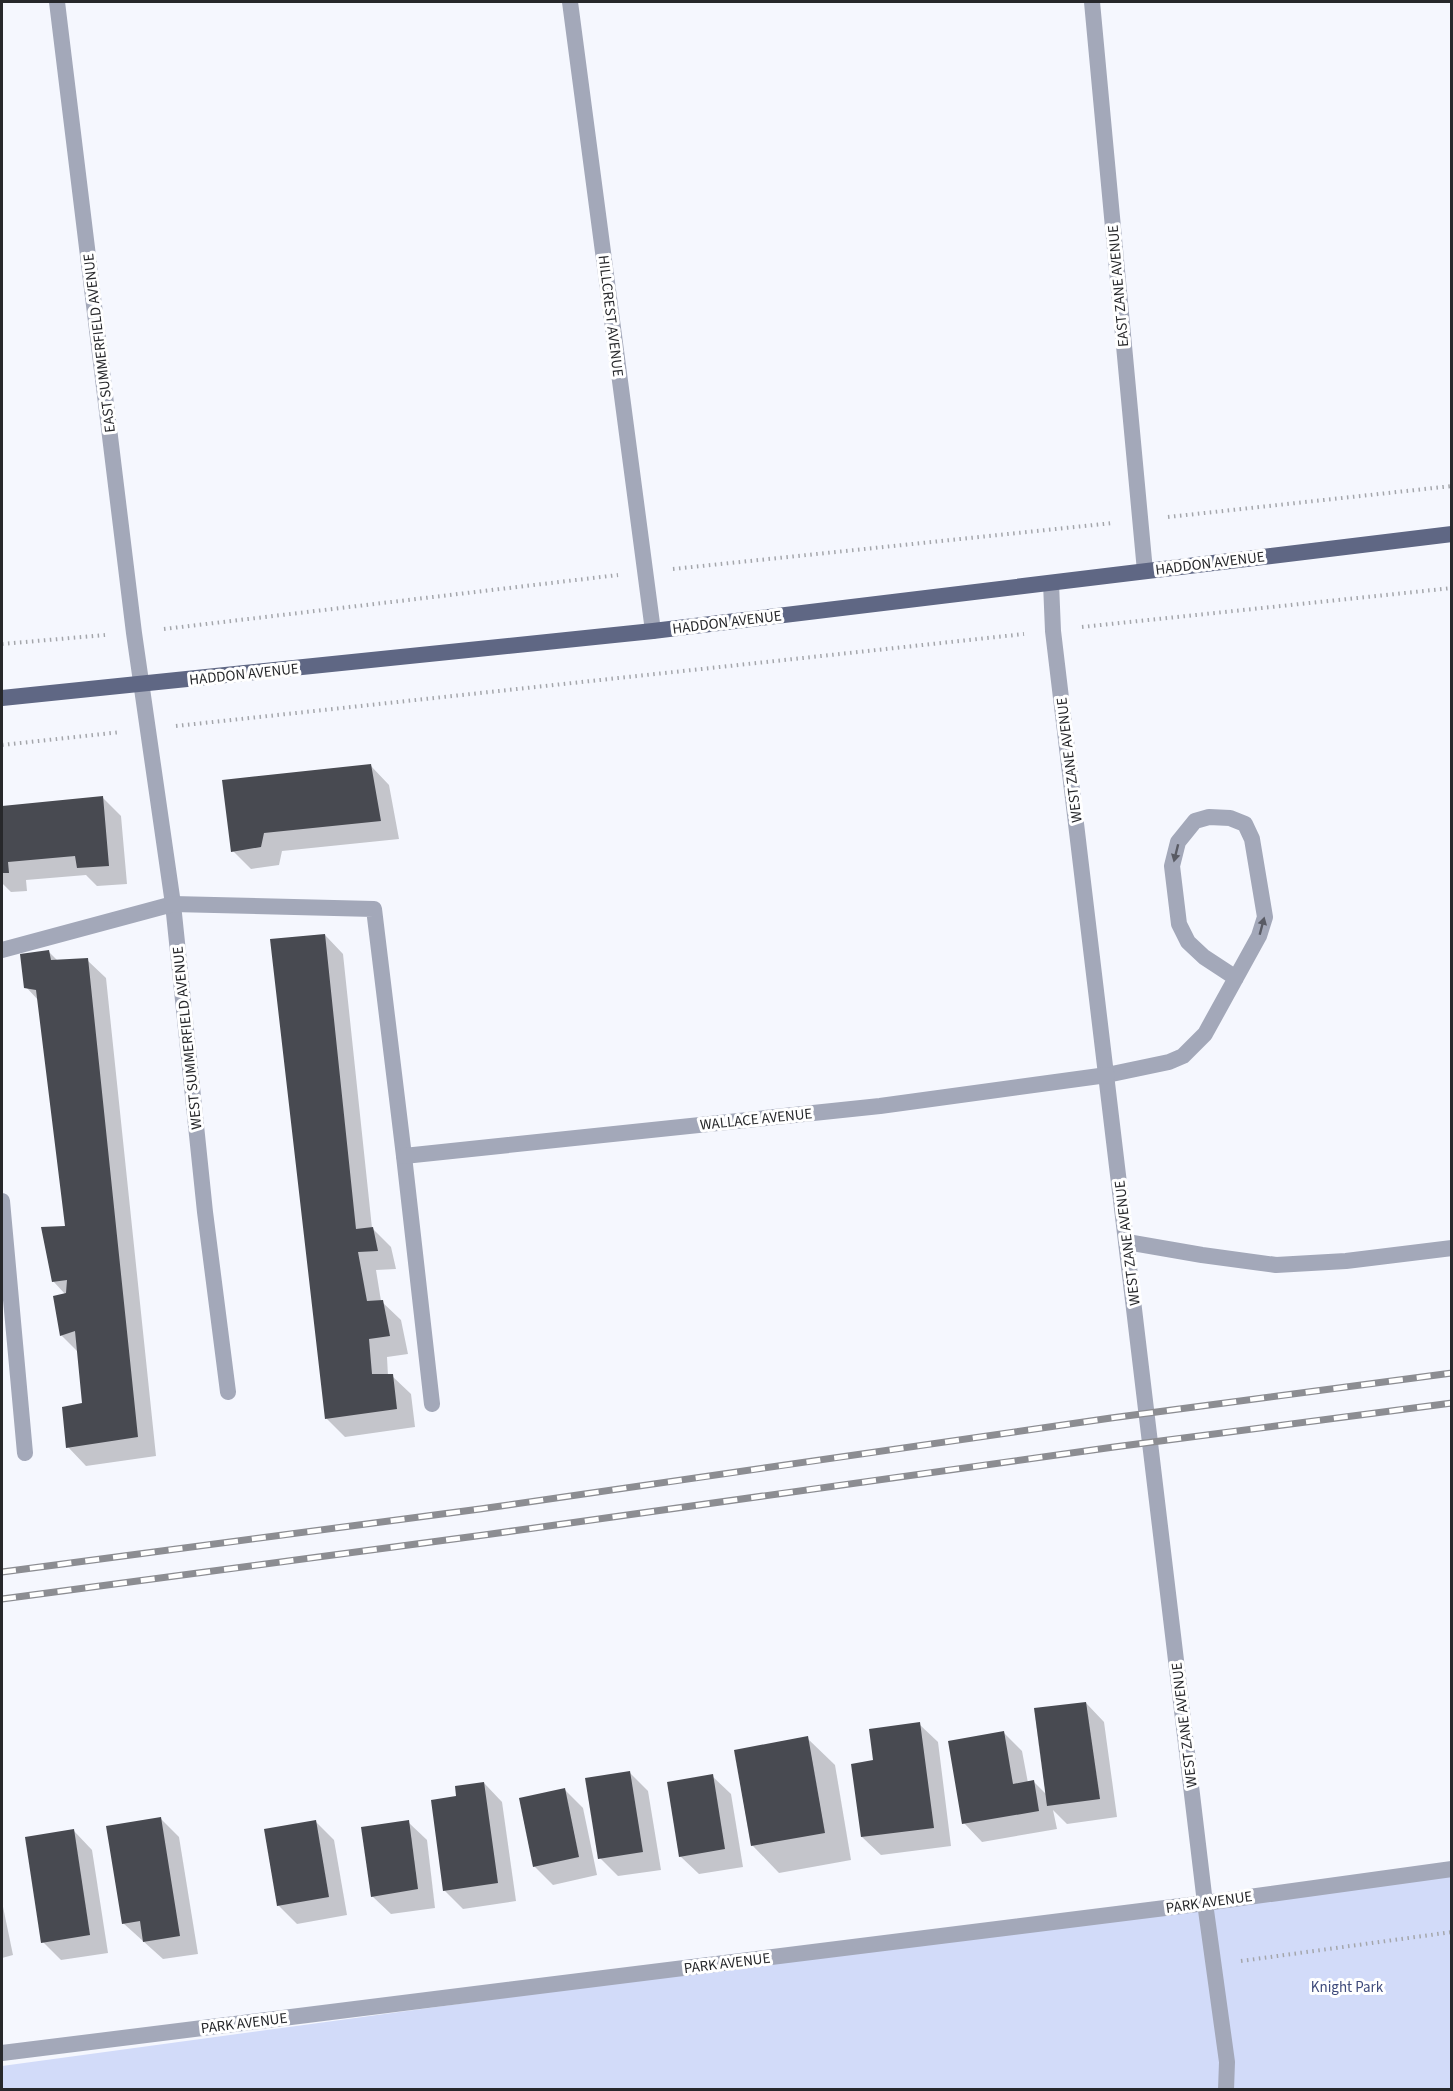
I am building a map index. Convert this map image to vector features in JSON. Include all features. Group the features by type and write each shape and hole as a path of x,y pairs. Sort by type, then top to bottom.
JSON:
{"main road":[{"name":"HADDON AVENUE","path":"2,698 653,631 1452,534"}],"street":[{"name":"EAST SUMMERFIELD AVENUE","path":"57,2 140,684"},
{"name":"HILLCREST AVENUE","path":"570,2 653,631"},
{"name":"EAST ZANE AVENUE","path":"1092,2 1145,571"},
{"name":"WEST ZANE AVENUE","path":"1051,583 1053,631 1205,1903 1227,2062 1226,2090"},
{"name":"WEST SUMMERFIELD AVENUE","path":"140,684 173,904 205,1212 228,1392"},
{"name":"WALLACE AVENUE","path":"404,1156 880,1106 1107,1075 1169,1062 1183,1056 1205,1034 1260,936 1265,917 1252,839 1245,824 1230,818 1209,816 1195,821 1178,842 1172,866 1179,924 1188,942 1204,957 1236,978"},
{"path":"2,950 173,904 374,909 432,1404"},
{"path":"2,1201 25,1453"},
{"path":"1127,1242 1202,1256 1276,1265 1346,1261 1452,1248"},
{"name":"PARK AVENUE","path":"2,2053 1205,1903 1452,1869"}],"path":[{"path":"2,644 134,633 644,572 1452,486"},
{"path":"2,745 1452,588"},
{"path":"1213,1965 1452,1932"}],"green space":[{"name":"Knight Park","path":"1451,1869 1451,2089 2,2090 2,2066"}],"building":[{"path":"371,764 381,821 264,833 261,847 231,852 222,780"},
{"path":"103,796 109,866 77,868 75,856 8,862 9,873 2,873 2,806"},
{"path":"325,934 356,1229 373,1227 378,1251 358,1252 367,1301 383,1300 390,1336 369,1339 372,1374 393,1374 397,1409 325,1419 270,939"},
{"path":"49,950 51,960 88,958 138,1437 66,1448 62,1407 82,1403 75,1331 60,1336 53,1296 66,1293 67,1280 52,1282 41,1227 65,1226 36,990 24,988 20,954"},
{"path":"1086,1702 1100,1799 1047,1806 1034,1708"},
{"path":"920,1722 934,1828 861,1837 851,1764 873,1760 869,1729"},
{"path":"1004,1731 1013,1784 1034,1780 1039,1811 962,1824 948,1741"},
{"path":"808,1736 825,1833 751,1846 734,1750"},
{"path":"630,1771 643,1852 598,1859 585,1778"},
{"path":"713,1774 725,1849 679,1857 667,1782"},
{"path":"484,1782 498,1883 443,1891 431,1800 456,1796 455,1786"},
{"path":"565,1788 579,1857 533,1867 519,1798"},
{"path":"161,1817 180,1936 143,1942 140,1921 122,1924 106,1826"},
{"path":"316,1820 329,1897 277,1906 264,1829"},
{"path":"409,1820 418,1889 371,1897 361,1827"},
{"path":"74,1829 90,1935 41,1943 25,1837"}],"railway":[{"path":"2,1572 480,1509 1111,1418 1452,1373"},
{"path":"2,1599 1452,1403"}]}
